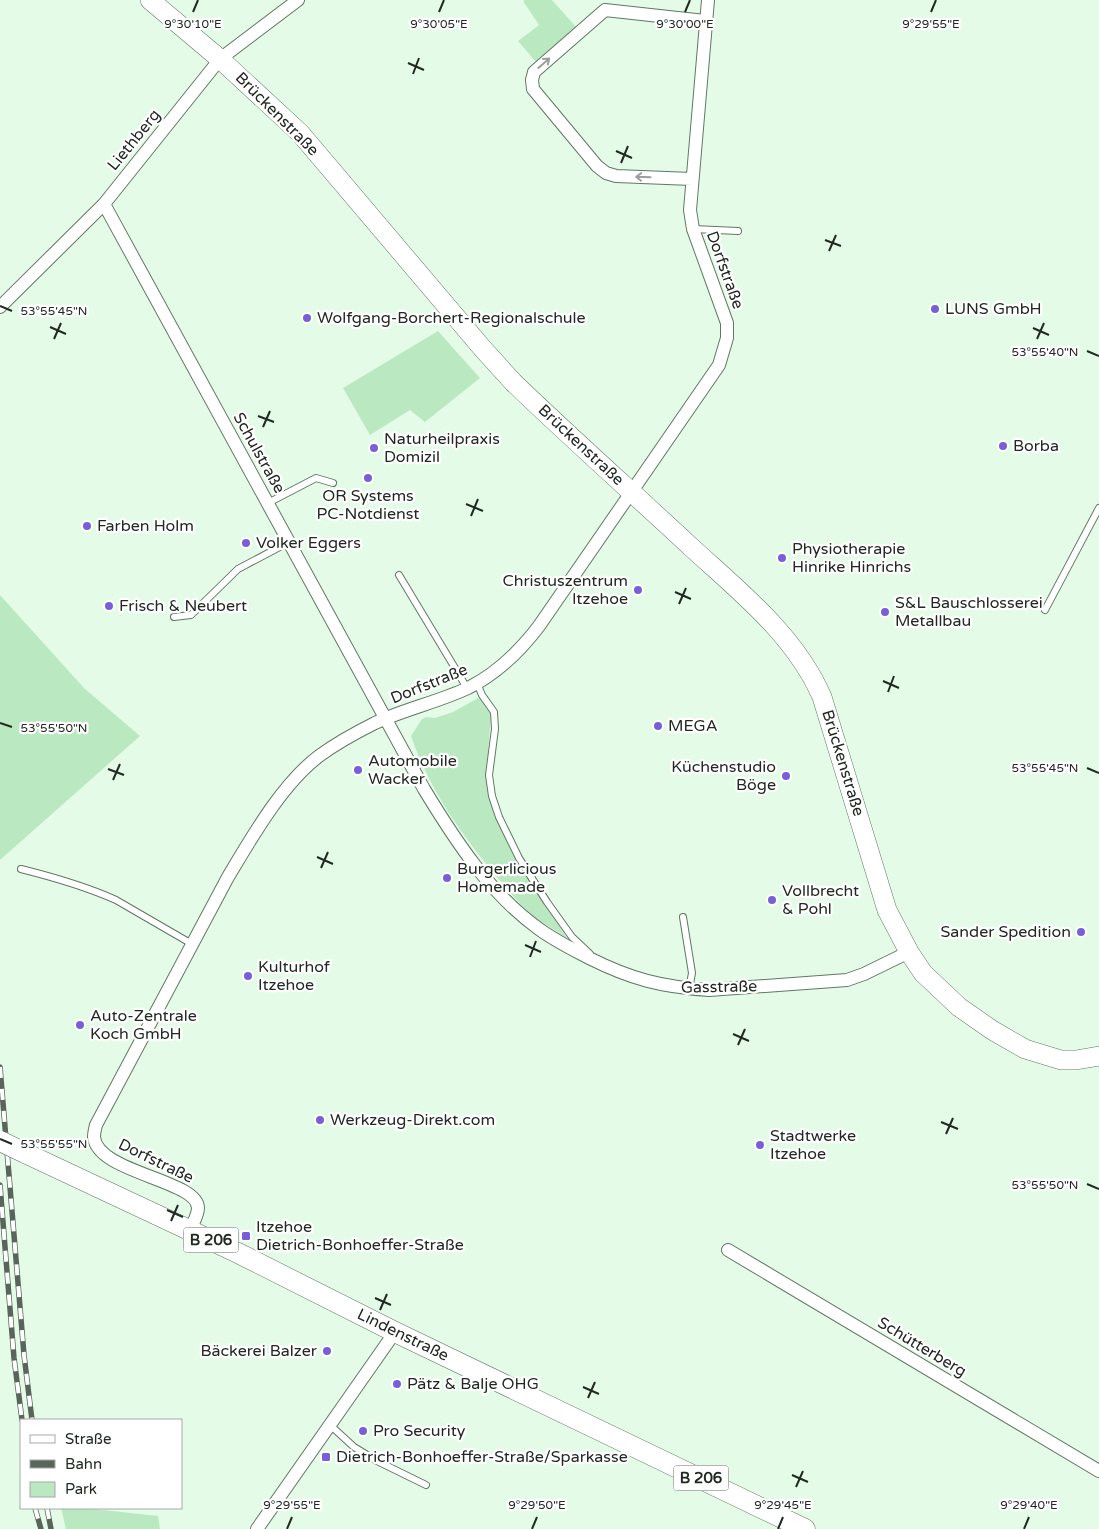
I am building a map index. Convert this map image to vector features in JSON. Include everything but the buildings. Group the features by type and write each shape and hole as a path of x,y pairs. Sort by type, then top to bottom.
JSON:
{"main road":[{"name":"Lindenstraße","path":"0,1141 190,1230 395,1332 805,1529"}],"street":[{"name":"Brückenstraße","path":"150,0 220,59 300,133 513,382 764,615 788,641 808,668 828,712 888,910 909,952"},
{"name":"Liethberg","path":"0,306 104,204 220,59 298,0"},
{"name":"Dorfstraße","path":"190,1230 198,1209 193,1197 184,1191 110,1158 97,1145 94,1137 96,1125 192,944 251,838 289,786 320,755 374,724 472,685 513,657 532,635 712,376 724,350 727,338 727,323 693,229 690,210 708,0"},
{"path":"692,179 616,176 606,173 597,166 533,89 532,80 534,72 605,10 705,21"},
{"name":"Schulstraße","path":"104,204 385,719"},
{"name":"Gasstraße","path":"385,719 444,822 482,874 505,900 540,930 614,970 646,982 689,989 709,990 847,980 864,974 909,952"},
{"path":"909,952 924,973 959,1007 1024,1049 1061,1060 1076,1060 1099,1056"},
{"name":"Schütterberg","path":"728,1250 1099,1470"},
{"path":"257,1529 395,1332"}],"lane":[{"path":"693,229 738,231"},
{"path":"268,503 316,478 333,483"},
{"path":"1045,610 1099,508"},
{"path":"174,617 191,616 238,569 289,542"},
{"path":"399,575 472,685 494,712 495,729 489,775 492,796 499,817 519,858 547,902 572,936 598,962"},
{"path":"21,869 63,880 103,894 192,944"},
{"path":"683,917 692,973 689,989"},
{"path":"330,1425 354,1447 426,1485"}],"green space":[{"path":"552,0 577,28 536,62 518,41 539,25 523,1"},
{"path":"438,331 480,378 425,422 410,410 370,435 343,388"},
{"path":"0,595 84,688 140,736 0,860"},
{"path":"480,697 491,715 486,777 493,810 514,855 567,938 538,920 529,912 511,894 475,850 438,796 411,736 422,719 426,717 435,718 453,712"},
{"path":"61,1509 94,1509 158,1516 160,1529 66,1529"}],"railway":[{"path":"0,1067 24,1355 32,1419"},
{"path":"0,1185 14,1358 22,1419"},
{"path":"35,1509 41,1529"},
{"path":"47,1509 51,1529"}],"place":[{"name":"LUNS GmbH","path":"935,309"},
{"name":"Wolfgang-Borchert-Regionalschule","path":"307,318"},
{"name":"Borba","path":"1003,446"},
{"name":"Naturheilpraxis Domizil","path":"374,448"},
{"name":"OR Systems PC-Notdienst","path":"368,478"},
{"name":"Farben Holm","path":"87,526"},
{"name":"Volker Eggers","path":"246,543"},
{"name":"Physiotherapie Hinrike Hinrichs","path":"782,558"},
{"name":"Christuszentrum Itzehoe","path":"638,590"},
{"name":"Frisch & Neubert","path":"109,606"},
{"name":"S&L Bauschlosserei Metallbau","path":"885,612"},
{"name":"MEGA","path":"658,726"},
{"name":"Automobile Wacker","path":"358,770"},
{"name":"Küchenstudio Böge","path":"786,776"},
{"name":"Burgerlicious Homemade","path":"447,878"},
{"name":"Vollbrecht & Pohl","path":"772,900"},
{"name":"Sander Spedition","path":"1081,932"},
{"name":"Kulturhof Itzehoe","path":"248,976"},
{"name":"Auto-Zentrale Koch GmbH","path":"80,1025"},
{"name":"Werkzeug-Direkt.com","path":"320,1120"},
{"name":"Stadtwerke Itzehoe","path":"760,1145"},
{"name":"Itzehoe Dietrich-Bonhoeffer-Straße","path":"246,1236"},
{"name":"Bäckerei Balzer","path":"327,1351"},
{"name":"Pätz & Balje OHG","path":"397,1384"},
{"name":"Pro Security","path":"363,1431"},
{"name":"Dietrich-Bonhoeffer-Straße/Sparkasse","path":"326,1457"}]}
